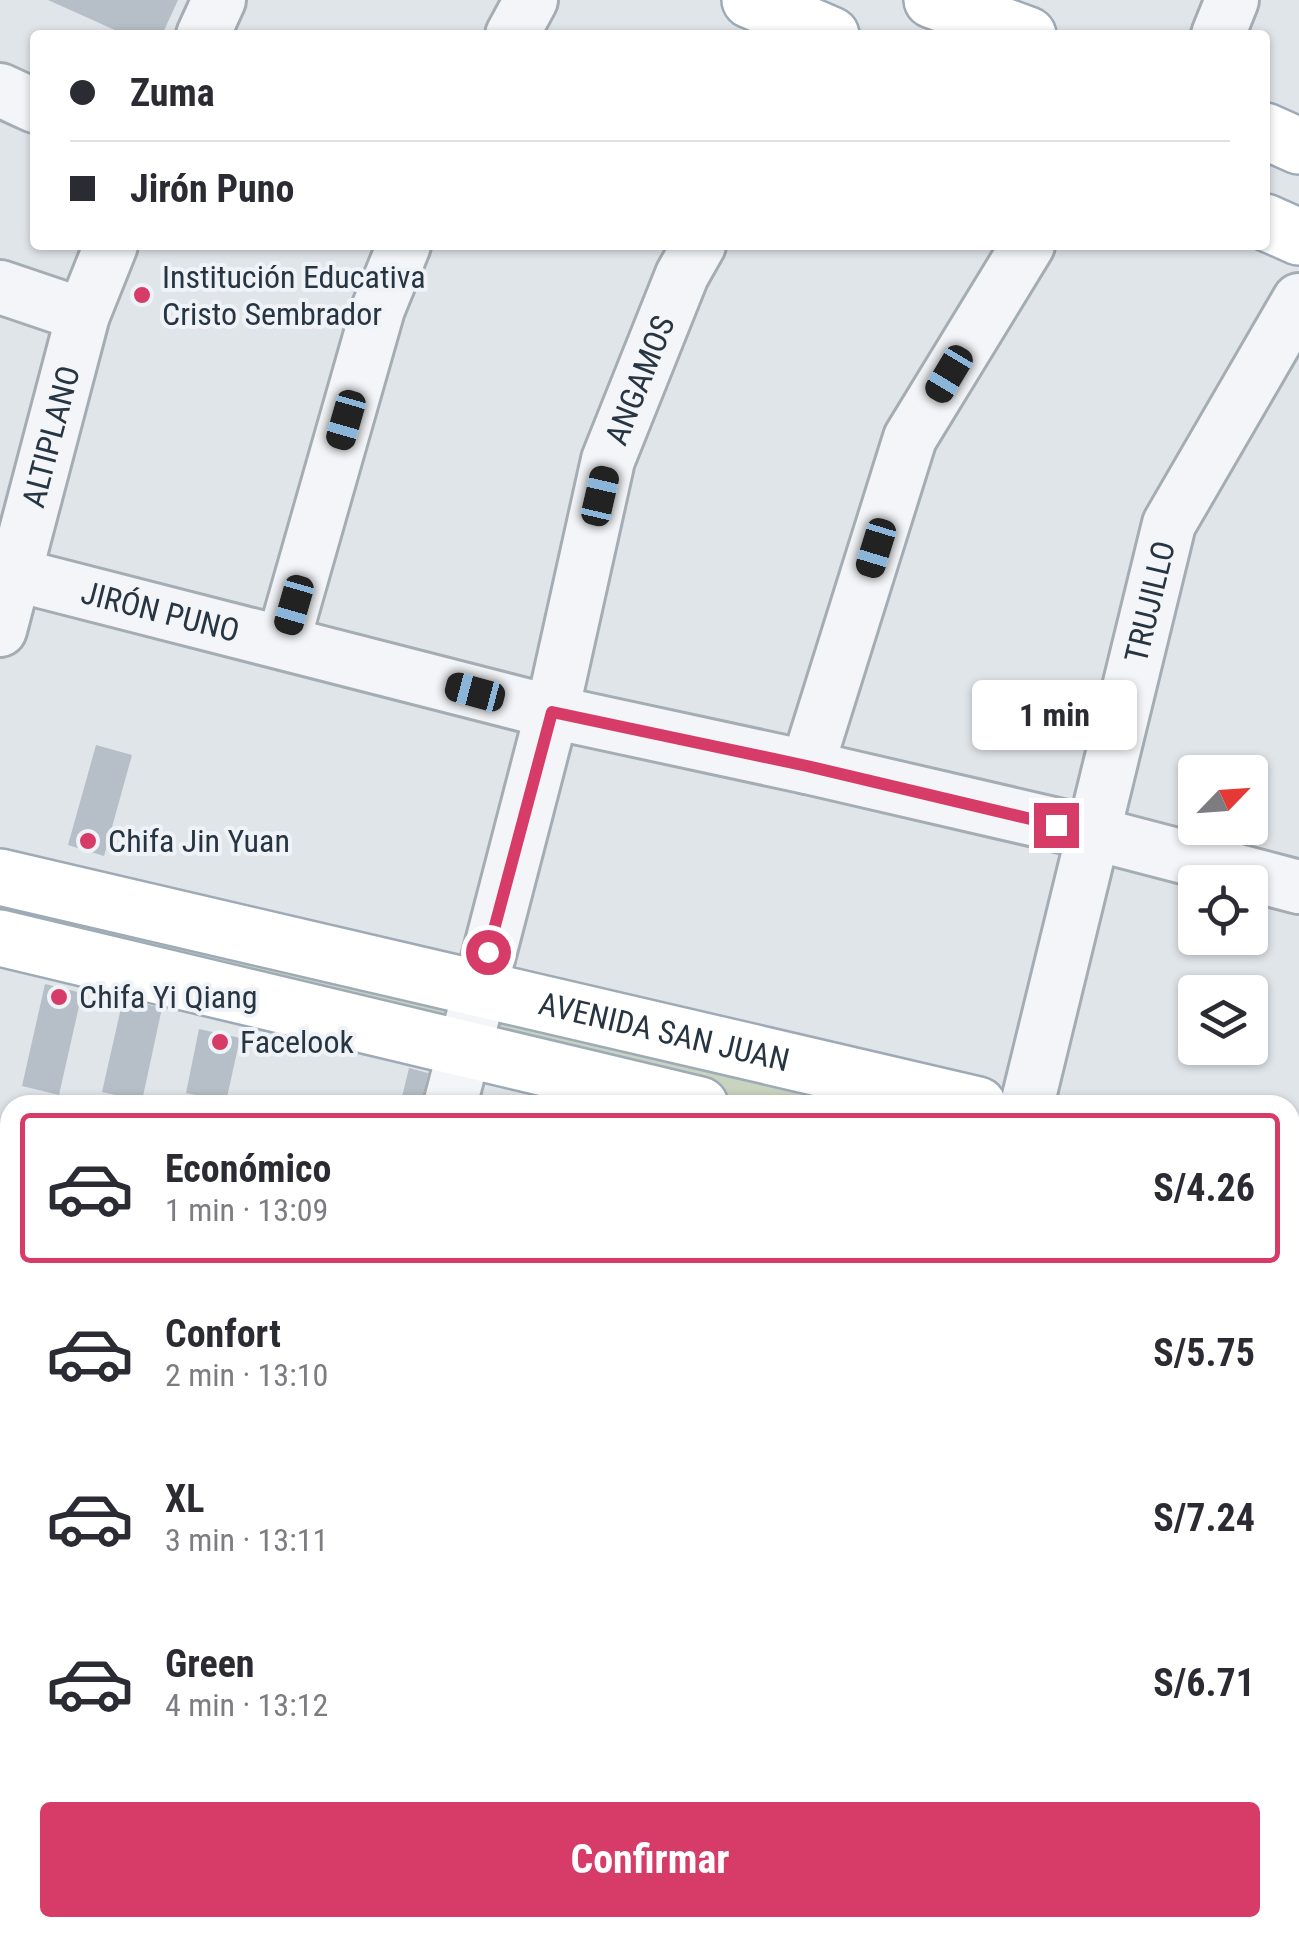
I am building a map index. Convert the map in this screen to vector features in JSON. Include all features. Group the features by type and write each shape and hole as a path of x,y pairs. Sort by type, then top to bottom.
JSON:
{"main road":[{"path":"750,0 816,30"},
{"path":"944,2 1015,30"},
{"path":"1270,133 1299,146"},
{"path":"1270,224 1299,236"},
{"name":"AVENIDA SAN JUAN","path":"0,878 936,1095"},
{"name":"AVENIDA SAN JUAN","path":"0,938 658,1095"}],"street":[{"path":"204,30 219,0"},
{"path":"515,30 532,0"},
{"path":"1220,30 1232,0"},
{"path":"0,90 30,104"},
{"name":"ALTIPLANO","path":"0,630 84,315 109,250"},
{"path":"283,642 378,309 402,250"},
{"name":"ANGAMOS","path":"452,1095 552,712 608,460 682,275 696,250"},
{"path":"807,766 910,438 1025,250"},
{"path":"0,287 84,315"},
{"name":"TRUJILLO","path":"1029,1095 1169,524 1299,300"},
{"name":"JIRÓN PUNO","path":"14,574 552,712 807,766 1092,833 1299,887"}],"green space":[{"path":"0,894 456,1003 457,1033 0,929"},
{"path":"499,1012 878,1095 725,1095 495,1043 492,1034"}],"building":[{"path":"48,0 178,0 164,30 115,30"},
{"path":"96,745 132,755 104,856 68,845"},
{"path":"45,984 82,993 59,1095 22,1086"},
{"path":"123,999 162,1008 143,1095 102,1092"},
{"path":"199,1029 240,1038 228,1095 186,1093"},
{"path":"409,1068 428,1073 423,1095 402,1095"}],"place":[{"name":"Institución Educativa Cristo Sembrador","path":"142,295"},
{"name":"Chifa Jin Yuan","path":"88,841"},
{"name":"Chifa Yi Qiang","path":"59,997"},
{"name":"Facelook","path":"220,1042"}],"route":[{"path":"488,952 552,712 807,766 1056,825"}]}
